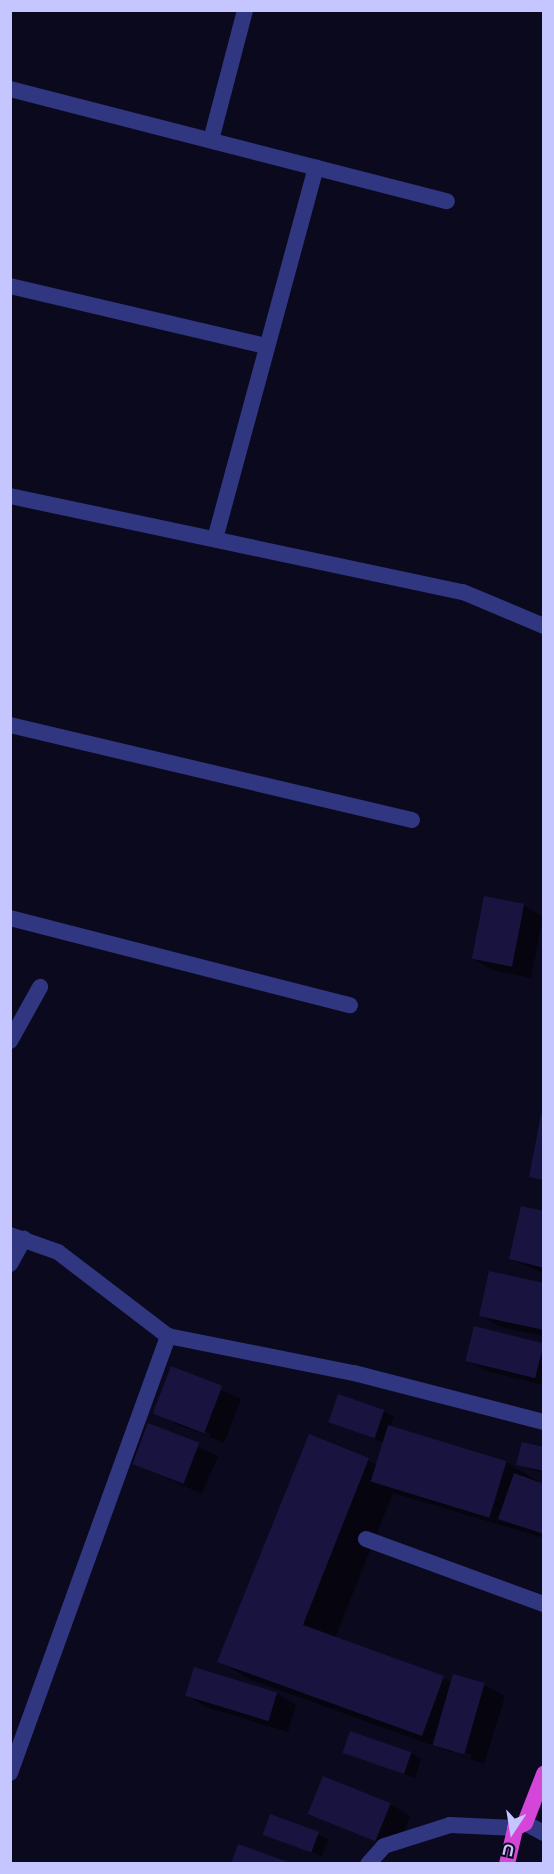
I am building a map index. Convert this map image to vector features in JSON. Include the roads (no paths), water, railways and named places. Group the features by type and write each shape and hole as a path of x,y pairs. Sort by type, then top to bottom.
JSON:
{"highway":[{"path":"507,1863 520,1825 543,1774"}],"street":[{"path":"211,140 245,10"},
{"path":"10,89 447,201"},
{"path":"215,539 316,167"},
{"path":"10,286 266,346"},
{"path":"10,496 463,592 543,626"},
{"path":"10,724 412,820"},
{"path":"10,918 350,1005"},
{"path":"10,1041 40,987"},
{"path":"10,1264 17,1237 58,1252 168,1336 354,1373 543,1422"},
{"path":"10,1773 168,1336"},
{"path":"366,1539 543,1604"},
{"path":"368,1863 384,1846 450,1825 520,1825 543,1833"}]}
